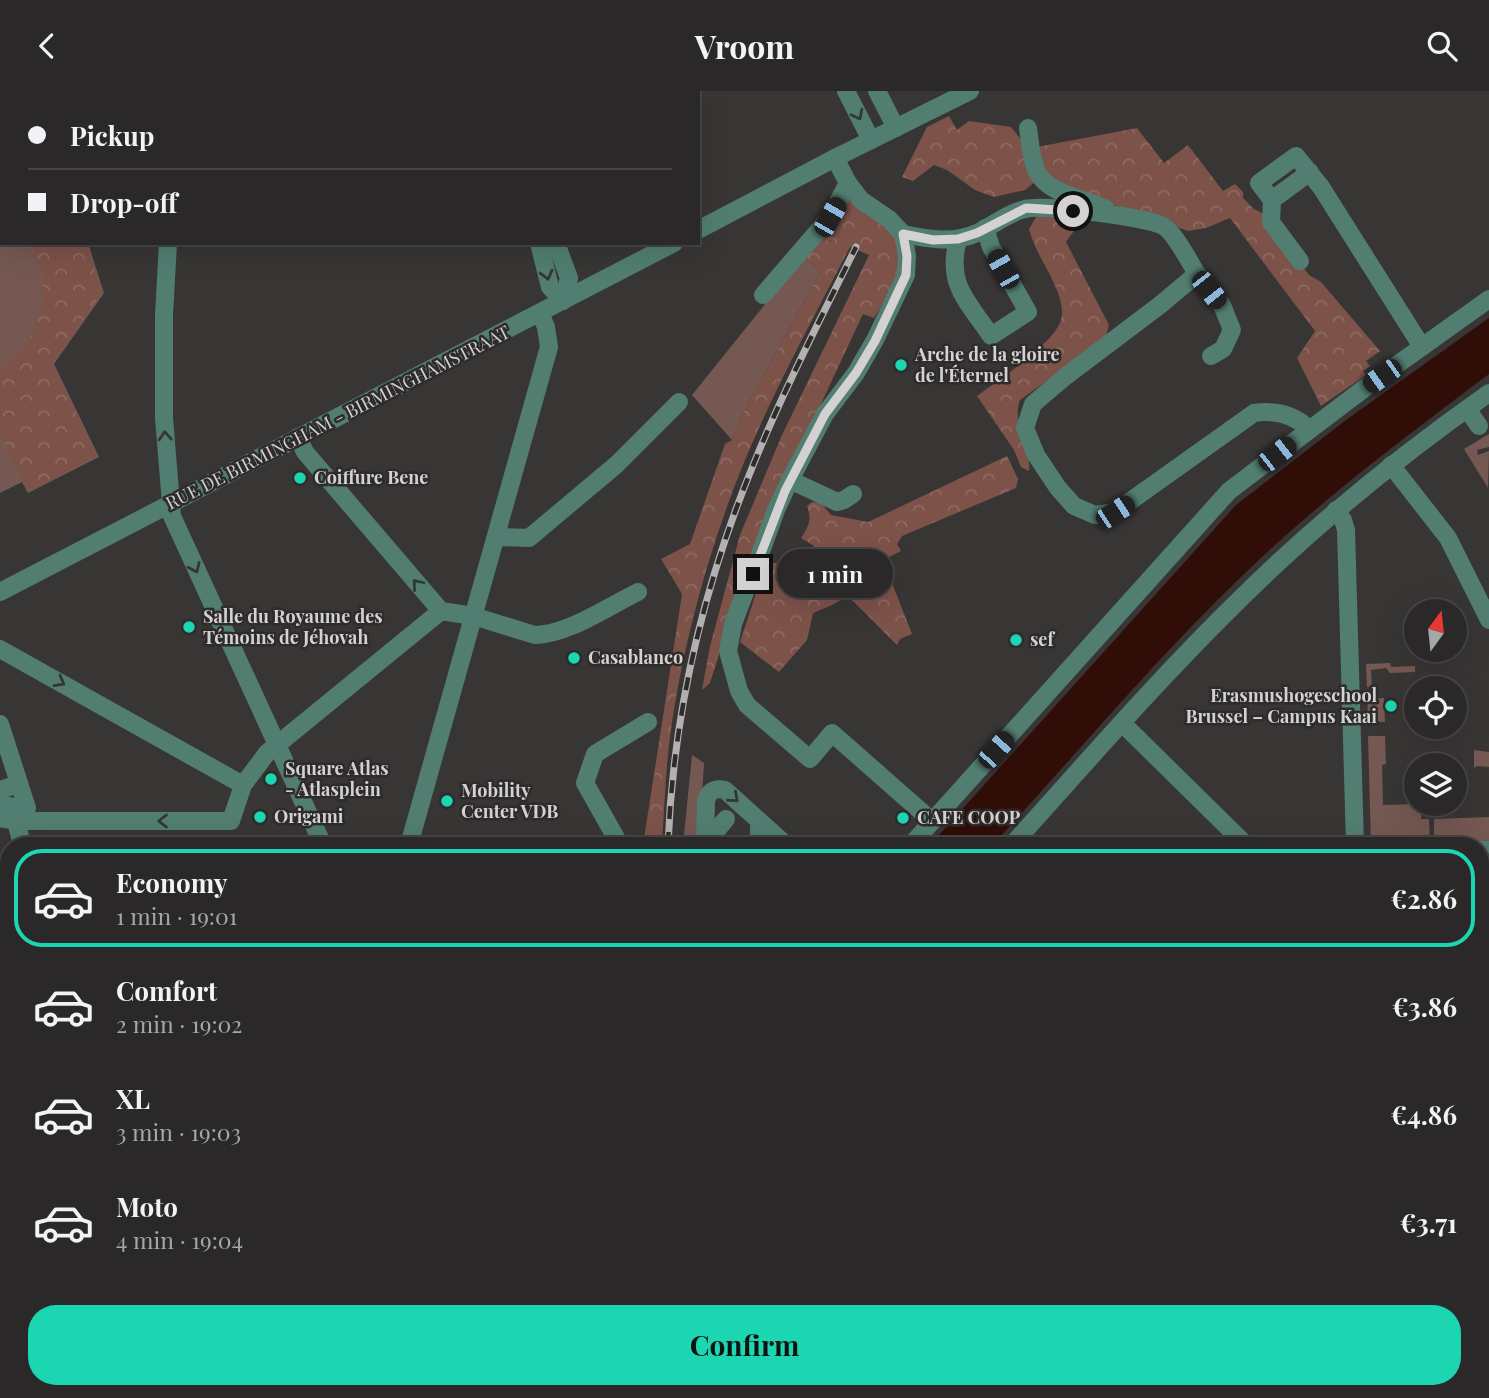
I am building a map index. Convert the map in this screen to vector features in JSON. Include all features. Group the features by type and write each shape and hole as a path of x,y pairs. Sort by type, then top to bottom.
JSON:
{"street":[{"path":"846,91 871,140"},
{"path":"877,91 896,128"},
{"path":"700,229 970,91"},
{"path":"1028,128 1036,171 1043,180 1061,191 1121,216"},
{"path":"1300,261 1271,222 1272,200 1259,183 1296,156 1310,172 1422,347"},
{"path":"835,158 848,183 861,199 889,219 903,234 908,265 903,282 875,341 856,373 825,414 776,510 733,624 728,651 739,691 747,705 810,759 832,733 932,821"},
{"path":"763,295 830,217 848,183"},
{"path":"903,234 933,240 958,239 1026,208 1121,216 1155,222 1166,227 1197,274 1222,305 1232,330 1223,349 1211,356"},
{"path":"958,239 953,258 957,286 991,336 1028,312 991,247 985,228"},
{"path":"168,245 164,315 164,418 172,516 319,837"},
{"path":"540,245 550,286 564,301"},
{"path":"557,245 569,278 564,301"},
{"name":"RUE DE BIRMINGHAM - BIRMINGHAMSTRAAT","path":"0,592 670,245"},
{"path":"1197,274 1032,404 1025,428 1036,455 1058,488 1074,506 1085,511 1095,515 1115,512 1254,413 1273,411 1286,414 1309,429"},
{"path":"918,837 1229,491 1309,429 1489,299"},
{"path":"411,837 549,347 546,327 540,313"},
{"path":"1019,837 1232,606 1336,510 1391,465 1489,393"},
{"path":"496,537 529,538 616,465 679,402"},
{"path":"1467,409 1479,426"},
{"path":"299,437 305,452 441,611 472,616 535,635 544,635 559,631 638,592"},
{"path":"1391,465 1448,538 1489,620"},
{"path":"790,480 837,502 853,493"},
{"path":"1336,510 1346,530 1355,837"},
{"path":"8,812 231,821 243,785 258,763 441,611"},
{"path":"0,649 243,785"},
{"path":"615,837 585,783 594,754 648,723"},
{"path":"1122,723 1238,837"},
{"path":"0,724 27,808 8,812"},
{"path":"0,758 8,812 19,837"},
{"path":"705,837 706,800 709,793 716,789 725,790 777,837"},
{"path":"712,837 726,820"},
{"path":"759,821 759,837"}],"shaded area":[{"path":"0,245 89,245 104,293 54,364 99,457 28,493 22,482 0,493"},
{"path":"803,257 821,270 742,415 732,440 692,395"},
{"path":"1489,318 1489,374 1394,446 1271,548 1146,675 1000,837 937,837 1236,505 1346,420"},
{"path":"1489,434 1489,447 1477,450 1478,455 1489,451 1488,488 1464,449"},
{"path":"1390,663 1391,667 1415,666 1415,672 1390,673 1386,668 1371,670 1372,687 1367,687 1366,664"},
{"path":"1367,689 1369,699 1384,698 1385,722 1368,722"},
{"path":"1368,736 1385,736 1386,764 1382,765 1383,805 1404,804 1404,816 1429,819 1430,837 1371,837"},
{"path":"1474,750 1489,752 1489,767 1474,768"},
{"path":"692,755 704,763 699,837 684,837"},
{"path":"1489,817 1489,837 1434,837 1434,819"}],"green space":[{"path":"949,116 957,130 969,121 1011,127 1024,143 1036,181 1025,190 994,197 975,190 947,170 934,165 913,181 902,177 927,127"},
{"path":"1137,128 1164,163 1188,145 1223,191 1235,184 1243,192 1243,198 1255,210 1270,216 1270,223 1309,275 1321,282 1380,351 1366,361 1370,366 1363,371 1366,375 1321,406 1297,358 1315,331 1230,218 1206,228 1189,231 1170,221 1117,206 1058,182 1042,169 1037,147"},
{"path":"849,197 894,230 900,261 894,285 874,318 863,314 775,502 743,579 710,683 702,690 710,646 740,535 782,435 869,255 850,247 759,428 714,546 690,631 673,715 663,837 644,837 682,594 661,559 690,544 725,444 732,440 742,415 821,270 803,257"},
{"path":"1038,214 1080,217 1078,225 1066,242 1109,325 1105,339 1020,400 1018,418 1028,454 1029,471 1021,467 1014,450 977,396 1037,350 1048,340 1061,320 1059,295 1029,229"},
{"path":"31,245 87,245 102,293 52,364 97,456 29,491 0,436 0,372 30,337 43,304 42,272"},
{"path":"1007,456 1018,479 1016,488 902,536 897,544 901,551 883,560 912,634 900,639 897,645 848,596 813,613 807,640 779,672 740,642 767,560 803,574 814,546 801,538 809,522 807,506 812,502 821,503 831,515 868,522"}],"railway":[{"path":"668,837 684,698 720,555 766,435 856,247"}],"place":[{"name":"Arche de la gloire de l'Éternel","path":"901,365"},
{"name":"Coiffure Bene","path":"300,478"},
{"name":"Salle du Royaume des Témoins de Jéhovah","path":"189,627"},
{"name":"sef","path":"1016,640"},
{"name":"Casablanco","path":"574,658"},
{"name":"Erasmushogeschool Brussel – Campus Kaai","path":"1391,706"},
{"name":"Square Atlas - Atlasplein","path":"271,779"},
{"name":"Mobility Center VDB","path":"447,801"},
{"name":"Origami","path":"260,817"},
{"name":"CAFE COOP","path":"903,818"}],"route":[{"path":"753,574 785,491 825,414 856,373 875,341 906,275 908,265 903,234 933,240 958,239 977,233 1026,208 1073,211"}]}
